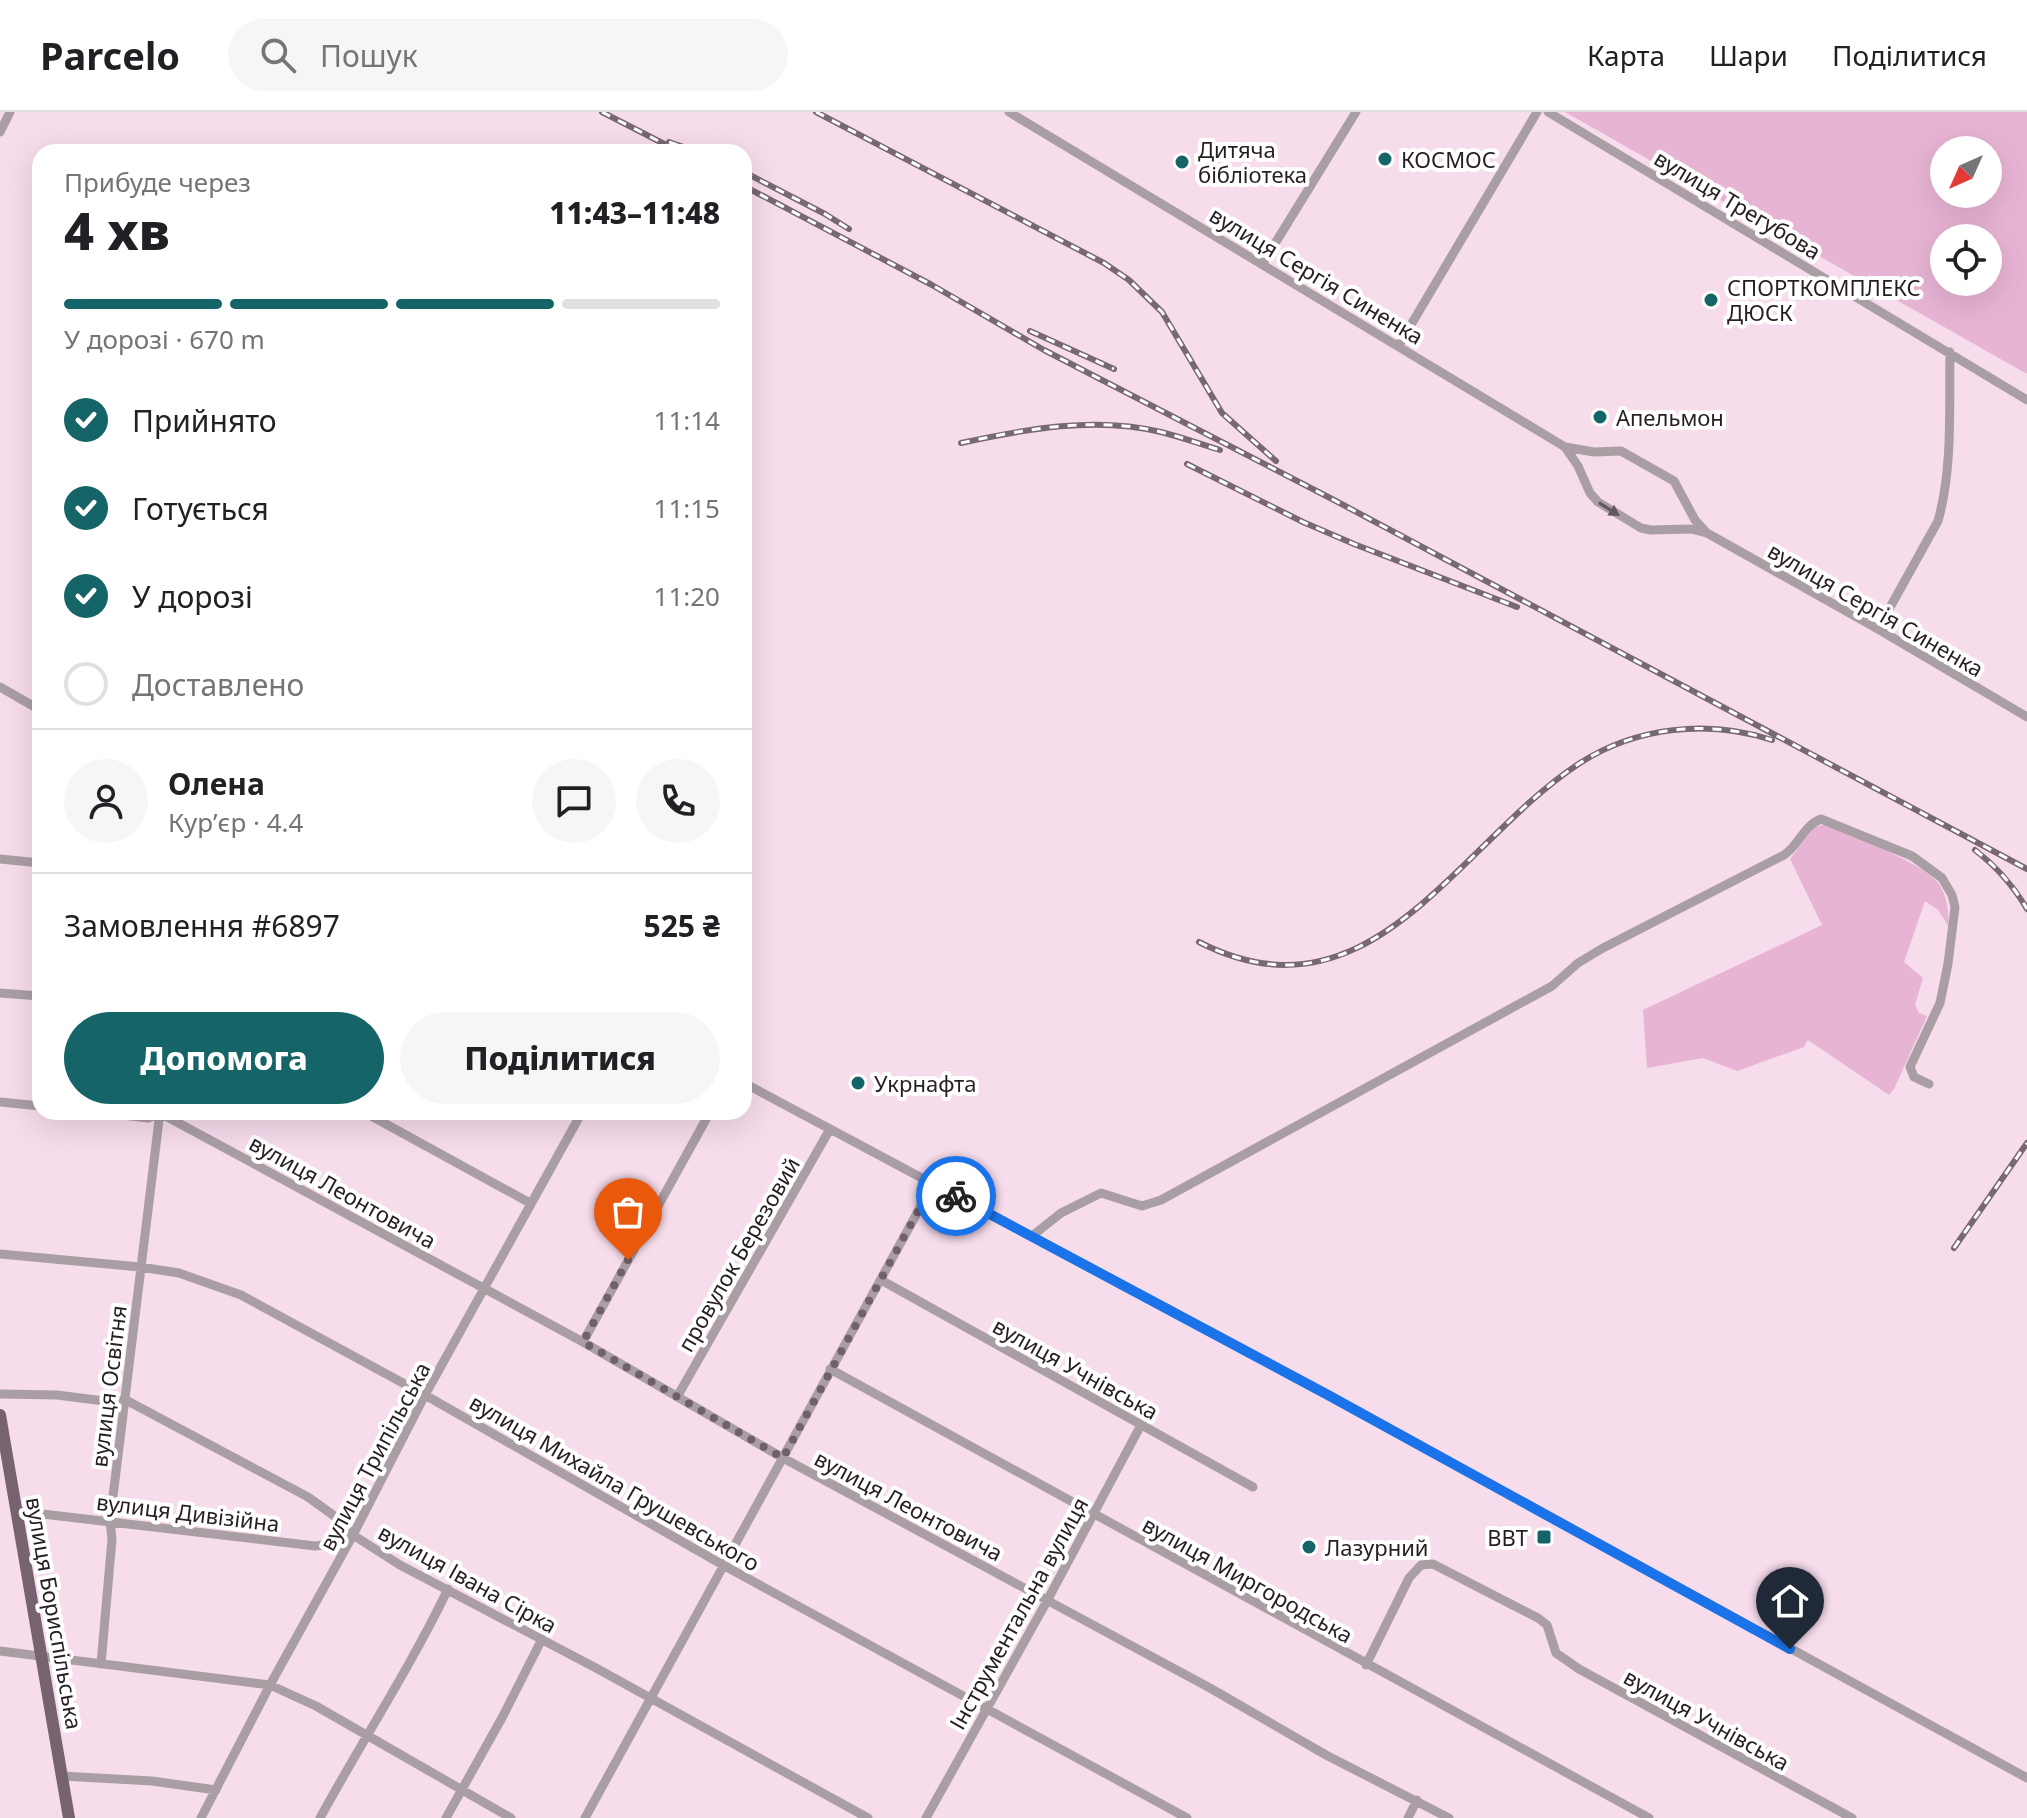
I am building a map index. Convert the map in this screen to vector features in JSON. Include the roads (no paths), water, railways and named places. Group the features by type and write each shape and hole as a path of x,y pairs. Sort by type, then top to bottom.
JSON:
{"main road":[{"name":"вулиця Бориспільська","path":"0,1415 4,1461 17,1511 69,1818"}],"street":[{"path":"0,132 10,112"},
{"name":"вулиця Сергія Синенка","path":"1009,112 1565,447 1580,451 1621,451 1641,461 1679,486 1695,520 1707,533"},
{"path":"1263,263 1356,112"},
{"path":"1399,345 1537,112"},
{"name":"вулиця Трегубова","path":"1548,112 2027,400"},
{"path":"1878,629 1938,521 1943,505 1949,433 1950,352"},
{"name":"вулиця Сергія Синенка","path":"1565,447 1598,502 1641,528 1691,529 1707,533 2027,717"},
{"path":"0,687 32,705"},
{"path":"1032,1236 1061,1213 1101,1193 1142,1206 1161,1200 1552,986 1595,952 1784,855 1797,845 1812,823 1821,819 1912,856 1942,878 1952,895 1955,907 1940,1003 1910,1067 1914,1077 1929,1084"},
{"path":"0,859 32,862"},
{"path":"0,993 32,995"},
{"path":"752,1087 1032,1236 2027,1778"},
{"path":"0,1102 32,1105"},
{"name":"вулиця Освітня","path":"101,1664 113,1532 110,1521 159,1120"},
{"name":"вулиця Леонтовича","path":"175,1120 583,1342 783,1458 1210,1688 1326,1755 1449,1818"},
{"path":"379,1120 530,1203"},
{"name":"вулиця Трипільська","path":"201,1818 425,1395 577,1120"},
{"path":"583,1342 706,1120"},
{"name":"провулок Березовий","path":"677,1397 830,1129"},
{"path":"585,1818 933,1184"},
{"name":"вулиця Михайла Грушевського","path":"0,1254 179,1273 241,1295 425,1395 723,1565 1187,1818"},
{"name":"вулиця Учнівська","path":"881,1280 1253,1487"},
{"name":"вулиця Миргородська","path":"830,1369 1649,1818"},
{"name":"вулиця Івана Сірка","path":"0,1394 57,1395 112,1402 124,1399 308,1497 353,1535 400,1565 542,1639 868,1818"},
{"name":"Інструментальна вулиця","path":"926,1818 1141,1425"},
{"name":"вулиця Дивізійна","path":"17,1511 315,1546 332,1544 353,1535"},
{"name":"вулиця Учнівська","path":"1366,1665 1409,1578 1424,1564 1433,1564 1538,1618 1547,1625 1556,1653 1579,1669 1852,1818"},
{"path":"320,1818 448,1589"},
{"path":"446,1818 542,1639"},
{"path":"0,1651 270,1685 316,1706 511,1818"},
{"path":"62,1776 152,1781 216,1790"},
{"path":"1408,1818 1417,1800"}],"railway":[{"path":"602,112 664,144"},
{"path":"816,112 1104,263 1129,280 1162,312 1222,413 1276,461"},
{"path":"669,142 675,144"},
{"path":"752,176 849,229"},
{"path":"752,190 932,285 1044,350 1334,500 2027,869"},
{"path":"1030,331 1114,369"},
{"path":"961,443 1035,429 1111,425 1161,432 1220,450"},
{"path":"1187,464 1303,522 1517,607"},
{"path":"1199,942 1260,963 1314,962 1363,945 1408,915 1536,797 1580,763 1602,751 1648,734 1673,730 1723,730 1772,740"},
{"path":"1975,850 2004,877 2027,909"},
{"path":"1954,1248 2027,1143"}],"place":[{"name":"КОСМОС","path":"1385,159"},
{"name":"Дитяча бібліотека","path":"1182,162"},
{"name":"СПОРТКОМПЛЕКС ДЮСК","path":"1711,300"},
{"name":"Апельмон","path":"1600,417"},
{"name":"Укрнафта","path":"858,1083"},
{"name":"ВВТ","path":"1544,1537"},
{"name":"Лазурний","path":"1309,1547"}]}
